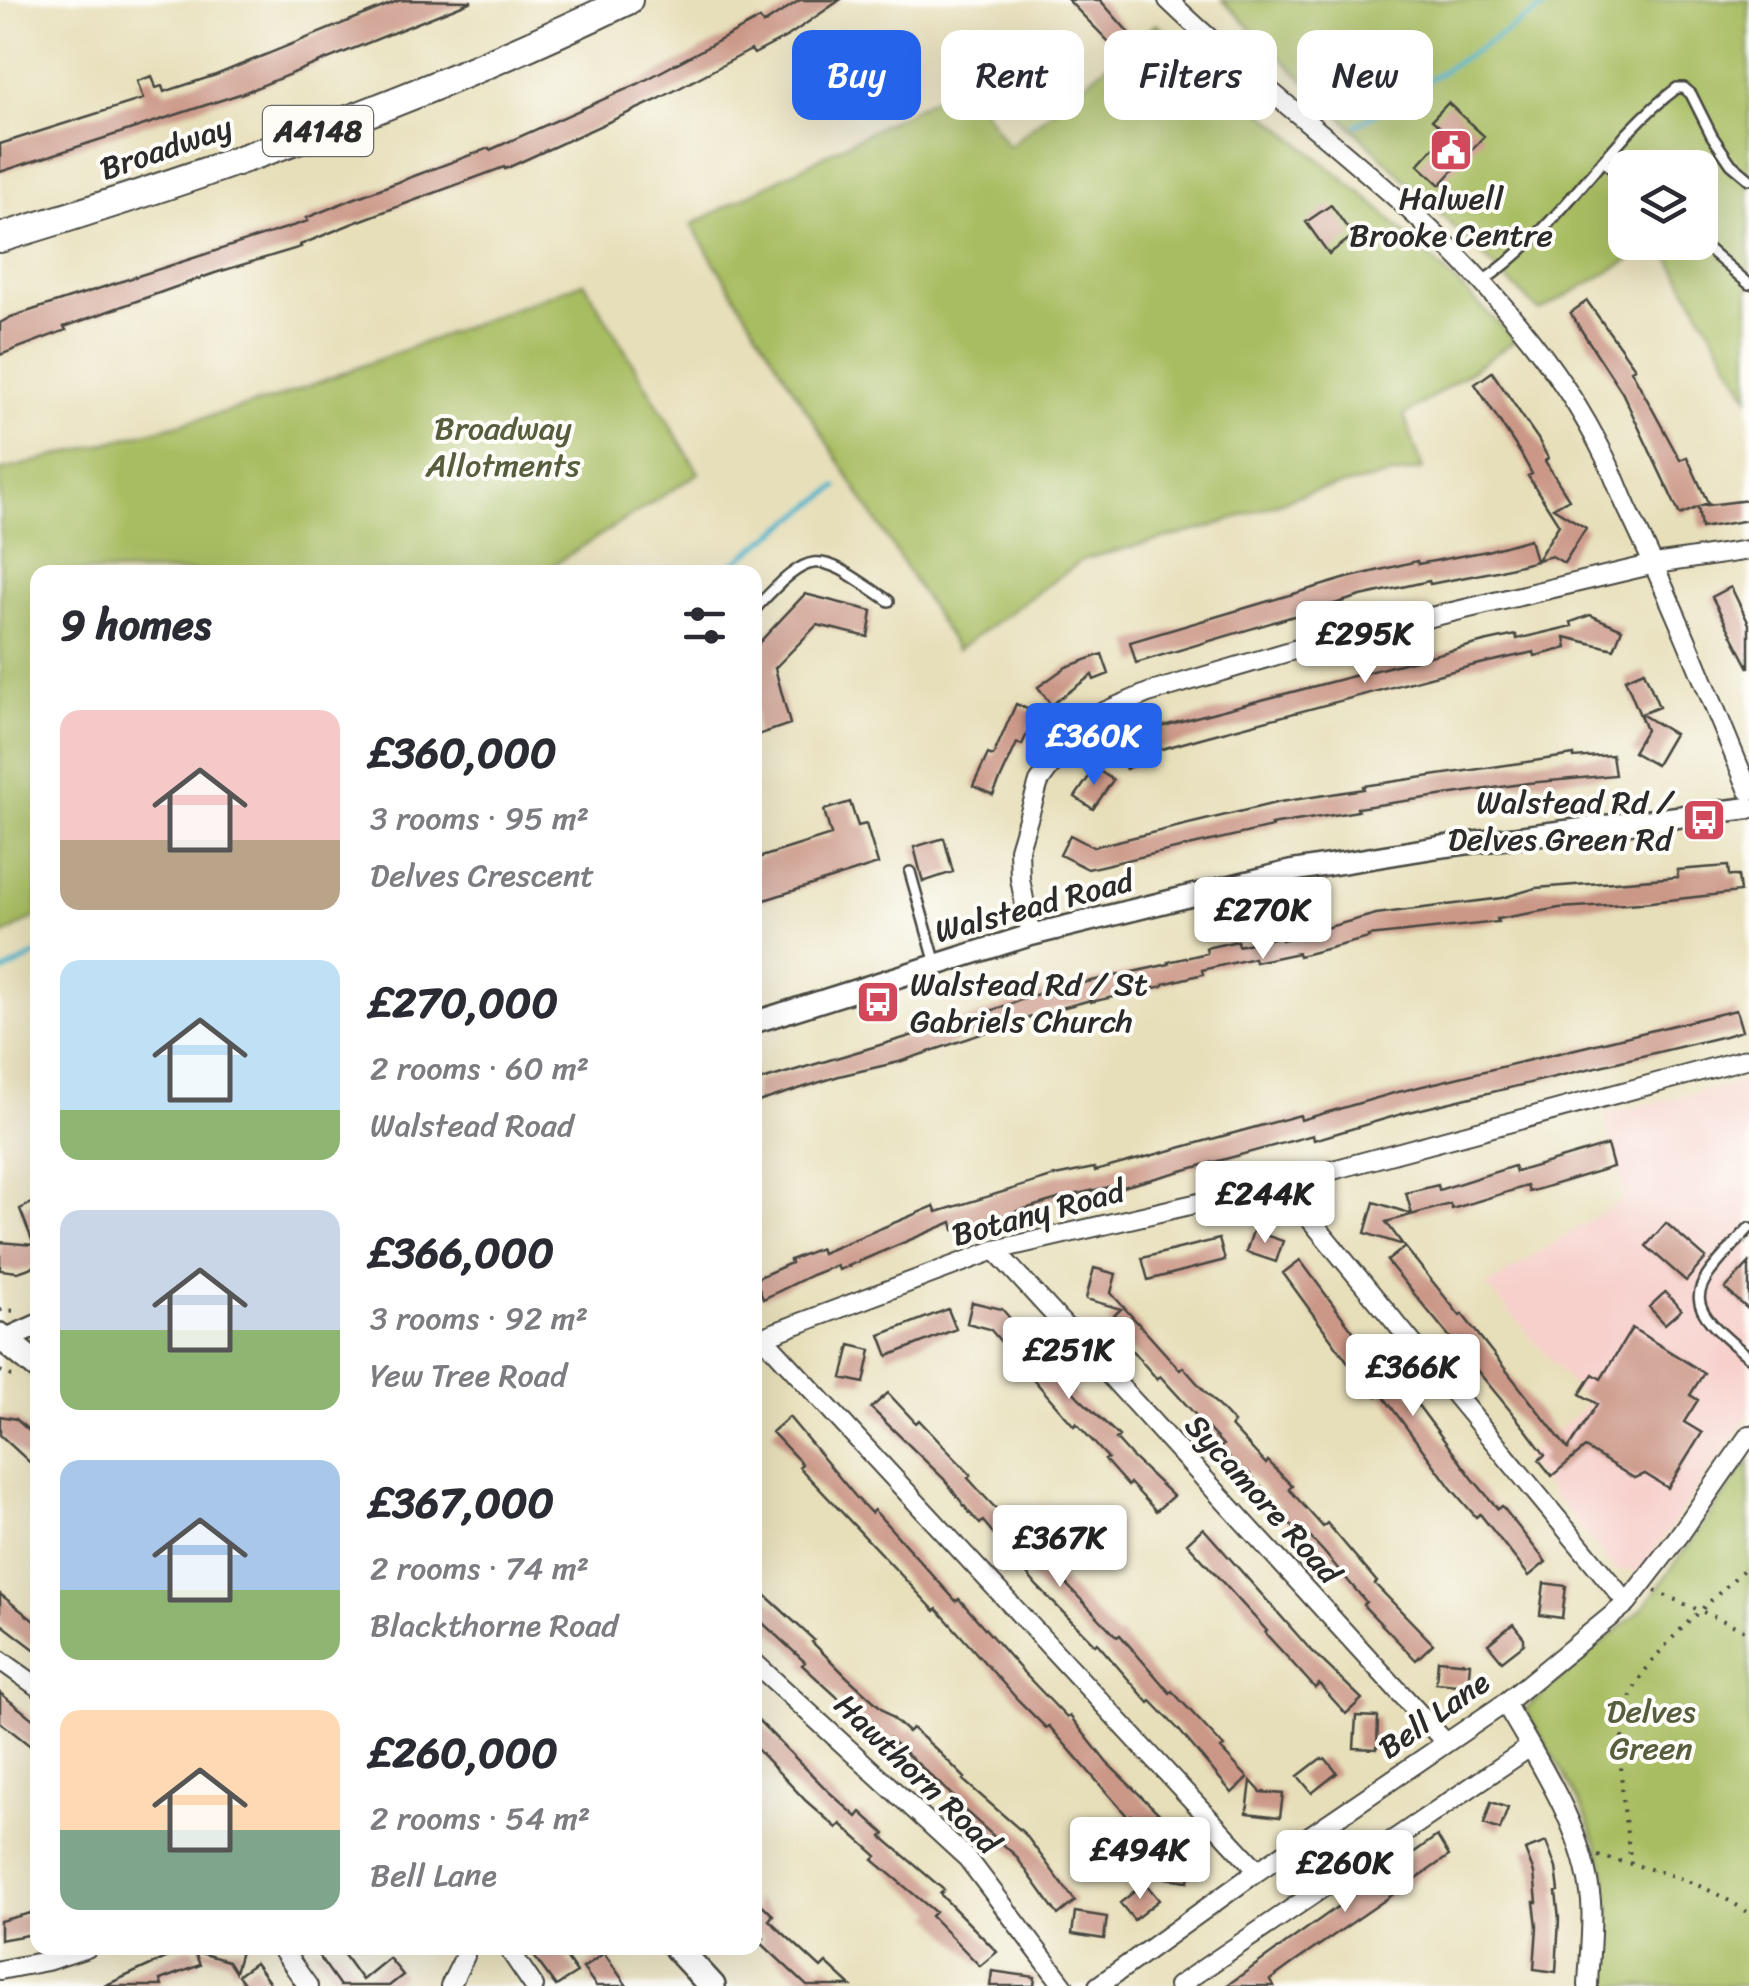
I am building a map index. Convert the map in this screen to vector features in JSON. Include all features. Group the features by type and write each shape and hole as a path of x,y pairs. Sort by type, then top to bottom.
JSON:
{"highway":[{"name":"Broadway","path":"0,238 121,202 318,130 509,55 628,0"}],"main road":[{"path":"2,1339 30,1360"},
{"path":"683,1955 712,1986"}],"street":[{"path":"1168,0 1261,84 1356,161 1480,282 1552,368 1604,454 1655,564 1749,791"},
{"path":"1030,935 1020,879 1020,849 1039,782 1070,741 1101,713 1148,693 1304,646 1655,564 1749,550"},
{"name":"Walstead Road","path":"762,1020 1030,935 1292,871 1439,847 1749,808"},
{"name":"Botany Road","path":"762,1338 995,1250 1281,1184 1749,1058"},
{"path":"1281,1184 1626,1604"},
{"name":"Sycamore Road","path":"995,1250 1446,1744"},
{"path":"2,1339 30,1318"},
{"path":"762,1342 1258,1871"},
{"name":"Bell Lane","path":"1098,1986 1258,1871 1506,1703 1626,1604 1749,1435"},
{"path":"0,1660 30,1681"},
{"name":"Hawthorn Road","path":"762,1669 968,1859 1064,1986"},
{"path":"1506,1703 1556,1792 1579,1851 1591,1900 1588,1986"},
{"path":"1178,1986 1530,1746"},
{"path":"0,1970 68,1955"},
{"path":"287,1955 308,1986"},
{"path":"513,1955 534,1986"},
{"path":"450,1986 465,1956"}],"lane":[{"path":"1480,282 1520,254 1677,88 1684,88 1731,164 1749,180"},
{"path":"1604,162 1608,165"},
{"path":"1718,257 1749,284"},
{"path":"762,602 786,576 802,565 818,561 834,565 889,601"},
{"path":"910,872 936,964"},
{"path":"1749,1228 1700,1286 1700,1306 1709,1324 1749,1357"}],"path":[{"path":"0,1310 30,1317"},
{"path":"1631,1864 1622,1727 1629,1700 1640,1677 1664,1648 1749,1564"},
{"path":"1641,1586 1749,1632"},
{"path":"1579,1851 1677,1876 1716,1891 1749,1912"}],"shaded area":[{"path":"1749,1081 1749,1415 1641,1570 1616,1571 1523,1458 1589,1404 1487,1286 1625,1198 1605,1114"}],"green space":[{"path":"1222,0 1749,0 1749,397 1671,260 1718,260 1718,150 1608,150 1608,260 1630,260 1539,311 1344,120 1433,120 1433,30 1297,30 1297,74 1277,54 1277,30 1253,30"},
{"path":"1104,67 1104,120 1272,120 1375,205 1516,340 1404,416 1423,469 1309,492 1207,528 1084,559 957,650 691,225 892,120 921,120 921,105 941,95 941,120 990,120 1008,147 1040,120 1084,120 1084,84"},
{"name":"Broadway Allotments","path":"584,282 699,473 553,565 30,565 30,920 0,937 0,471 274,399"},
{"name":"Delves Green","path":"1749,1461 1749,1986 1605,1986 1609,1908 1600,1854 1580,1804 1525,1709 1643,1608"}],"building":[{"path":"400,0 472,1 243,93 0,172 0,144 143,99 137,81 152,76 156,88 162,86 164,92 216,75"},
{"path":"800,0 840,0 754,54 751,50 657,100 505,169 351,224 301,247 64,327 66,330 0,355 0,323 11,317 308,221 306,218 350,200 490,150 638,84 760,19 763,24"},
{"path":"1068,0 1100,0 1126,30 1104,30 1104,37"},
{"name":"Halwell Brooke Centre","path":"1448,103 1484,136 1440,185 1418,165 1447,133 1433,119"},
{"path":"1331,205 1353,236 1329,254 1306,222"},
{"path":"1587,301 1635,368 1631,370 1680,460 1687,457 1708,503 1700,506 1749,500 1749,520 1701,528 1698,507 1680,515 1622,392 1570,313"},
{"path":"1492,372 1538,439 1548,458 1545,461 1569,499 1553,508 1586,528 1564,563 1552,556 1537,560 1559,525 1528,476 1532,474 1521,454 1475,384"},
{"path":"1530,539 1536,561 1361,596 1136,663 1130,642 1347,578"},
{"path":"1731,587 1749,624 1749,668 1712,597"},
{"path":"805,594 872,611 868,637 817,625 775,668 790,724 762,734 762,640"},
{"path":"1590,615 1622,629 1614,649 1565,637 1567,648 1475,665 1208,736 1158,750 1126,769 1115,750 1150,730 1484,642 1572,626 1571,622"},
{"path":"1102,654 1109,674 1094,680 1092,675 1051,705 1038,687 1066,667"},
{"path":"1644,671 1659,707 1641,714 1674,734 1656,765 1633,752 1646,730 1625,679"},
{"path":"1016,704 1036,713 993,795 973,786 988,754 993,756"},
{"path":"1574,755 1612,755 1615,775 1528,783 1357,808 1358,811 1271,825 1088,869 1060,855 1070,835 1093,847 1280,802 1364,789 1363,786"},
{"path":"1095,768 1113,780 1093,809 1075,797"},
{"path":"850,802 858,826 866,824 878,864 762,901 762,857 831,835 824,810"},
{"path":"944,838 953,872 923,882 914,847"},
{"path":"1728,866 1729,876 1738,876 1740,892 1559,908 1497,919 1498,922 1368,936 1299,956 1298,953 1255,962 1254,958 1202,970 1203,974 1163,986 1043,1013 899,1062 762,1101 762,1080 968,1019 1046,991 1207,953 1206,948 1237,941 1238,946 1281,936 1282,940 1376,914 1502,898 1536,888 1678,877 1677,870"},
{"path":"1736,1010 1742,1031 1405,1113 1314,1140 1313,1135 1108,1191 1108,1187 1068,1196 954,1230 952,1222 839,1270 837,1265 762,1296 762,1276 791,1263 790,1260 820,1248 822,1253 934,1206 937,1212 1055,1176 1094,1168 1095,1171"},
{"path":"1607,1145 1613,1167 1529,1192 1527,1186 1452,1209 1450,1204 1386,1222 1403,1245 1365,1233 1374,1202 1412,1214 1406,1193 1438,1185 1439,1190 1514,1166 1516,1172"},
{"path":"30,1204 30,1235 20,1209"},
{"path":"1666,1223 1706,1258 1686,1281 1646,1246"},
{"path":"1253,1231 1283,1241 1276,1262 1246,1252"},
{"path":"1219,1239 1225,1260 1148,1280 1142,1258"},
{"path":"0,1242 30,1245 30,1268 18,1272 0,1270"},
{"path":"1405,1247 1568,1449 1597,1404 1580,1394 1593,1374 1601,1379 1632,1328 1704,1373 1690,1395 1698,1400 1684,1422 1702,1433 1668,1488 1645,1474 1634,1478 1585,1448 1552,1476 1539,1460 1545,1455 1527,1431 1387,1261"},
{"path":"1300,1260 1373,1358 1399,1388 1403,1385 1473,1479 1498,1509 1502,1506 1546,1562 1529,1576 1480,1514 1476,1517 1451,1488 1381,1393 1377,1396 1350,1365 1283,1273"},
{"path":"1749,1263 1749,1310 1725,1289"},
{"path":"1094,1268 1116,1274 1111,1293 1234,1423 1231,1426 1266,1464 1268,1461 1292,1486 1289,1489 1323,1527 1327,1523 1375,1584 1433,1644 1416,1660 1363,1605 1366,1602 1323,1551 1278,1511 1281,1508 1246,1470 1243,1473 1220,1448 1223,1445 1107,1322 1121,1309 1086,1299"},
{"path":"1665,1292 1681,1310 1665,1324 1649,1307"},
{"path":"972,1302 1002,1309 1079,1398 1119,1436 1116,1439 1133,1458 1173,1496 1156,1511 1130,1483 1128,1486 1105,1460 1108,1458 1076,1423 1074,1426 990,1329 967,1323"},
{"path":"948,1309 956,1329 888,1356 880,1335"},
{"path":"850,1345 871,1350 864,1383 842,1378"},
{"path":"888,1393 916,1423 919,1420 971,1475 968,1478 985,1497 1028,1537 1025,1540 1042,1559 1117,1637 1120,1635 1224,1747 1221,1749 1248,1778 1232,1793 1179,1730 1037,1586 983,1521 980,1524 944,1479 871,1408"},
{"path":"0,1416 16,1419 30,1432 30,1463 0,1435"},
{"path":"789,1417 855,1496 871,1513 874,1510 1024,1673 1067,1718 1070,1716 1107,1763 1175,1829 1159,1843 1192,1848 1188,1881 1166,1878 1169,1856 799,1467 802,1464 772,1432"},
{"path":"1203,1528 1308,1647 1362,1699 1346,1714 1319,1684 1315,1688 1187,1543"},
{"path":"1544,1583 1566,1586 1562,1618 1540,1615"},
{"path":"762,1592 847,1677 908,1732 912,1728 936,1749 963,1780 1025,1834 1075,1901 1058,1915 1015,1855 889,1738 885,1741 802,1665 805,1662 762,1622"},
{"path":"0,1594 30,1618 30,1646 0,1623"},
{"path":"1513,1624 1524,1644 1502,1661 1488,1644"},
{"path":"1438,1660 1470,1663 1468,1686 1436,1683"},
{"path":"0,1693 30,1717 30,1746 0,1722"},
{"path":"1356,1716 1378,1717 1377,1749 1354,1748"},
{"path":"762,1724 828,1791 857,1817 861,1812 885,1834 882,1837 944,1890 940,1894 997,1952 980,1966 931,1916 935,1912 873,1860 877,1856 841,1824 837,1828 762,1754"},
{"path":"1320,1759 1326,1759 1337,1773 1312,1793 1298,1776"},
{"path":"1251,1781 1261,1792 1283,1794 1280,1817 1247,1813"},
{"path":"1491,1802 1508,1808 1500,1830 1484,1824"},
{"path":"1437,1836 1449,1856 1270,1980 1274,1986 1226,1986"},
{"path":"1546,1842 1559,1891 1556,1972 1534,1969 1537,1902 1534,1873 1525,1850"},
{"path":"1145,1883 1159,1900 1134,1920 1120,1903"},
{"path":"762,1905 773,1915 769,1920 821,1968 826,1963 851,1986 807,1986 762,1944"},
{"path":"1075,1912 1107,1917 1104,1939 1072,1934"},
{"path":"30,1913 30,1934 0,1940 0,1921"},
{"path":"173,1955 196,1955 200,1965 160,1980 162,1986 104,1986"},
{"path":"207,1955 240,1955 235,1972 228,1961"},
{"path":"318,1955 344,1955 362,1980 389,1958 403,1975 389,1986 340,1986"},
{"path":"533,1955 564,1955 577,1973 556,1986"},
{"path":"605,1955 627,1986 596,1986 583,1968"},
{"path":"255,1963 272,1986 246,1986 238,1975"},
{"path":"992,1971 1035,1977 1034,1986 990,1986"}],"waterway":[{"path":"1357,125 1556,0"},
{"path":"731,565 837,487"},
{"path":"0,974 30,958"}],"place":[{"name":"Halwell Brooke Centre","path":"1451,150"},
{"name":"Walstead Rd / Delves Green Rd","path":"1704,820"},
{"name":"Walstead Rd / St Gabriels Church","path":"878,1002"}]}
